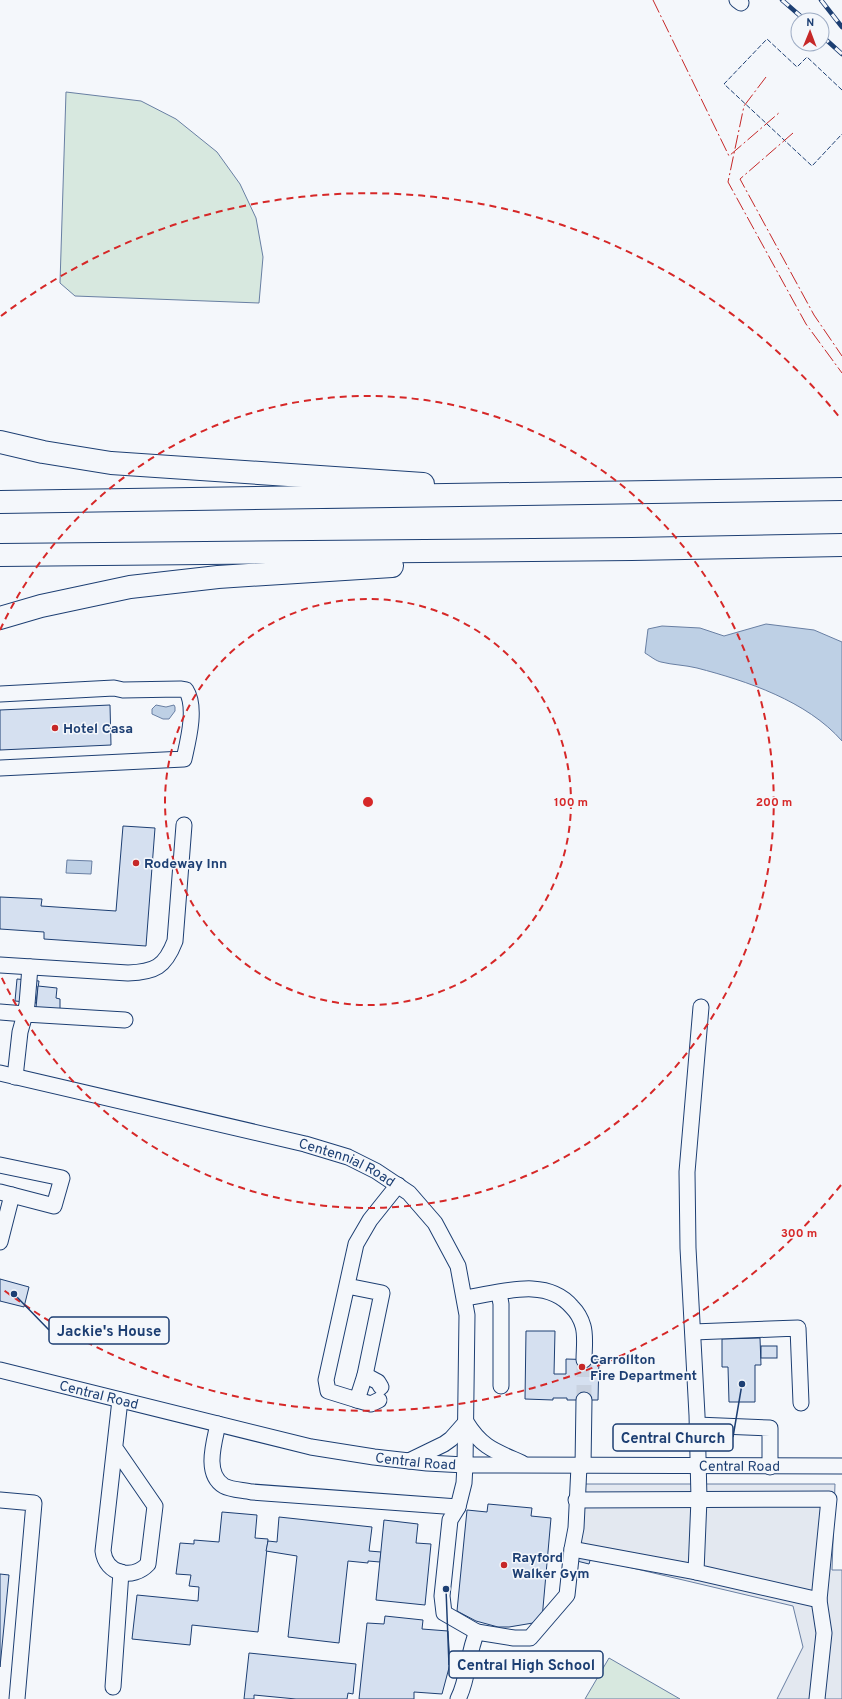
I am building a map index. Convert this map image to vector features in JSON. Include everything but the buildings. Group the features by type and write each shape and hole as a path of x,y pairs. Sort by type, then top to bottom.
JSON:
{"highway":[{"path":"0,442 43,452 112,463 406,482 518,494"},
{"path":"0,502 842,489"},
{"path":"0,555 632,549 842,545"},
{"path":"0,618 41,606 130,587 218,576 382,566 546,562 632,549"}],"street":[{"path":"0,694 114,688 123,690 180,688 186,690 189,694 191,728 184,759 0,768"},
{"path":"0,965 140,973 163,964 170,955 175,941 184,825"},
{"path":"15,1077 20,1032 27,1004 30,967"},
{"path":"696,1572 699,1499 693,1332 688,1248 687,1172 701,1007"},
{"path":"0,1012 125,1020"},
{"name":"Centennial Road","path":"0,1073 305,1144 348,1157 376,1171 409,1193 435,1223 458,1266 467,1315 464,1483 458,1507 450,1520 442,1596 444,1613 477,1632"},
{"path":"0,1165 62,1178 54,1206 6,1194 0,1242"},
{"path":"365,1375 378,1382 380,1394 371,1404 328,1391 326,1386 326,1380 356,1244 370,1220 398,1185"},
{"path":"347,1286 382,1293 365,1375 357,1400"},
{"path":"465,1298 538,1288 552,1292 566,1300 577,1313 583,1326 584,1360"},
{"path":"500,1293 501,1386"},
{"path":"693,1332 798,1328 801,1403"},
{"name":"Central Road","path":"0,1370 311,1447 408,1461 465,1465 528,1466 842,1466"},
{"path":"115,1448 155,1506 148,1564 136,1573 121,1572 112,1568 106,1562 103,1551 120,1400"},
{"path":"458,1699 464,1687 471,1646 477,1632 514,1638 530,1638 567,1595 576,1528 576,1500 581,1466 584,1400"},
{"path":"408,1461 444,1444 451,1439 466,1422 474,1435 489,1449 528,1466"},
{"path":"218,1424 212,1465 216,1479 225,1487 252,1492 458,1507"},
{"path":"697,1425 770,1428 770,1467"},
{"path":"576,1500 829,1499 827,1533 818,1600 824,1633 817,1699"},
{"path":"0,1500 34,1504 17,1699"},
{"path":"572,1549 696,1572 818,1600"},
{"path":"113,1687 121,1572"}],"shaded area":[{"path":"66,92 141,101 176,119 217,152 240,184 256,218 263,257 259,303 75,296 60,283"},
{"path":"576,1484 835,1484 832,1570 842,1570 842,1699 777,1699 803,1647 793,1606 569,1553"},
{"path":"609,1658 680,1699 585,1699"}],"water":[{"path":"766,624 814,630 842,642 842,741 828,727 812,715 775,694 716,673 655,660 645,653 648,629 662,626 700,628 724,636"},
{"path":"156,705 166,707 174,705 175,711 169,719 163,719 152,714 152,709"},
{"path":"67,860 92,861 91,874 66,873"}],"tunnel":[{"path":"584,1360 584,1400"}],"railway":[{"path":"782,0 796,12"},
{"path":"821,0 842,27"},
{"path":"830,43 842,54"}],"fence":[{"path":"842,90 807,57 797,67 767,39 724,84 812,166 842,134"}],"power":[{"path":"653,0 729,156 780,112"},
{"path":"766,77 744,106 728,182 806,324 842,373"},
{"path":"793,133 740,179 814,315 842,356"}],"place":[{"name":"Hotel Casa","path":"55,728"},
{"name":"Rodeway Inn","path":"136,863"},
{"name":"Jackie's House","path":"14,1294"},
{"name":"Carrollton Fire Department","path":"582,1367"},
{"name":"Central Church","path":"742,1384"},
{"name":"Rayford Walker Gym","path":"504,1565"},
{"name":"Central High School","path":"446,1589"}]}
